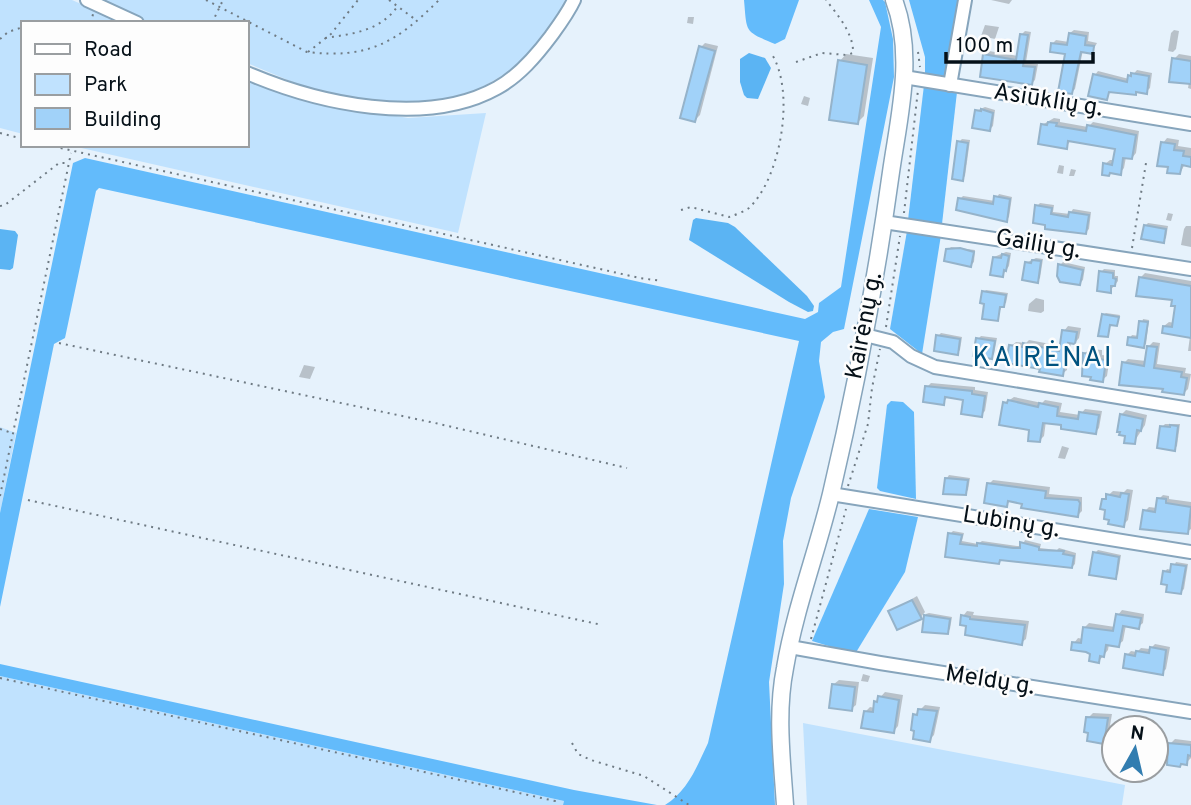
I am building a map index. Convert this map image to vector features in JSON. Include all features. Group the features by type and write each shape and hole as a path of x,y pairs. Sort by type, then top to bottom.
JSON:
{"main road":[{"name":"Kairėnų g.","path":"785,805 780,712 785,667 831,494 865,335 904,77 904,40 894,0"}],"street":[{"path":"87,0 133,21"},
{"path":"248,73 326,99 369,107 408,108 455,102 498,88 522,70 539,53 574,0"},
{"path":"950,85 965,0"},
{"name":"Asiūklių g.","path":"904,77 1191,124"},
{"name":"Gailių g.","path":"884,222 1191,269"},
{"path":"865,335 893,342 917,360 935,367 1191,410"},
{"name":"Lubinų g.","path":"831,494 1191,552"},
{"name":"Meldų g.","path":"790,647 1191,712"}],"path":[{"path":"206,0 246,21"},
{"path":"213,21 223,0"},
{"path":"307,52 325,38 358,0"},
{"path":"389,0 416,20"},
{"path":"248,22 307,52 350,54 374,49 393,40 439,0"},
{"path":"796,62 822,53 852,53 853,45 841,20 826,0"},
{"path":"325,38 375,26 391,16 397,7"},
{"path":"0,39 8,32 21,28"},
{"path":"681,210 691,207 729,218 748,208 762,190 772,169 784,125 785,100 781,72 771,53"},
{"path":"0,133 21,138"},
{"path":"54,147 662,281"},
{"path":"0,496 72,152"},
{"path":"0,206 5,205 59,163 68,163"},
{"path":"1130,259 1146,163"},
{"path":"59,343 435,423 627,468"},
{"path":"0,429 13,433"},
{"path":"28,500 602,625"},
{"path":"0,678 555,801 554,805"},
{"path":"572,743 578,754 644,776 689,805"}],"green space":[{"path":"0,0 72,0 119,21 21,21 21,133 0,128"},
{"path":"96,0 565,0 557,18 529,53 505,74 477,90 410,105 338,97 248,63 248,21 145,21"},
{"path":"248,77 315,102 408,118 486,113 458,233 77,147 248,147"},
{"path":"0,427 16,433 0,513"},
{"path":"0,676 564,801 563,805 0,805"},
{"path":"803,723 1100,780 1100,784 1125,785 1122,805 807,805"}],"shaded area":[{"path":"744,0 799,0 785,39 775,44 752,33 747,25"},
{"path":"869,0 885,2 893,39 894,77 844,329 833,332 821,342 819,361 825,397 791,498 783,541 784,584 769,682 775,805 665,805 686,785 708,743 799,341 99,188 96,191 65,338 54,344 0,607 0,513 73,163 85,158 805,319 818,312 819,303 841,287 881,27"},
{"path":"909,0 962,0 944,76 925,74 925,57"},
{"path":"749,53 765,58 771,68 758,99 747,98 740,82 740,59"},
{"path":"924,85 957,92 942,224 908,220"},
{"path":"696,218 728,223 735,227 807,296 814,306 813,311 808,312 789,302 689,240 693,220"},
{"path":"0,229 15,231 18,235 13,268 10,270 0,269"},
{"path":"907,231 941,235 922,354 890,329"},
{"path":"891,401 903,402 914,412 916,499 877,488 887,405"},
{"path":"869,509 918,517 905,572 855,654 812,641"},
{"path":"0,664 574,790 657,805 563,805 564,801 0,676"}],"building":[{"path":"1069,33 1086,36 1085,45 1094,46 1093,54 1081,52 1072,94 1058,92 1065,54 1050,52 1051,43 1067,45"},
{"path":"1020,34 1028,35 1023,66 1035,67 1032,85 980,77 983,54 1016,60"},
{"path":"699,46 715,51 695,122 680,118"},
{"path":"1172,58 1191,61 1191,84 1169,82"},
{"path":"838,60 867,65 858,124 829,120"},
{"path":"1131,73 1149,76 1147,94 1109,92 1107,100 1088,96 1093,74 1127,82"},
{"path":"975,110 993,113 990,131 972,128"},
{"path":"1048,122 1086,131 1087,125 1136,135 1132,159 1123,158 1121,175 1102,175 1103,163 1112,165 1115,149 1068,141 1067,149 1038,144 1041,124 1047,125"},
{"path":"957,141 968,143 963,181 952,179"},
{"path":"1161,142 1175,144 1174,150 1184,151 1183,156 1191,157 1191,167 1182,165 1180,174 1167,173 1168,167 1157,166"},
{"path":"994,196 1010,199 1007,222 956,210 958,198 993,204"},
{"path":"1035,205 1052,208 1051,214 1068,217 1069,212 1089,215 1086,234 1045,229 1045,225 1033,223"},
{"path":"1144,225 1166,229 1164,243 1141,239"},
{"path":"960,248 974,252 971,267 944,261 946,249"},
{"path":"1002,254 1009,256 1003,277 990,275 993,257 1001,258"},
{"path":"1032,260 1041,261 1038,283 1022,280 1025,262 1031,263"},
{"path":"1058,264 1083,270 1080,285 1060,282 1057,276"},
{"path":"1099,271 1113,273 1113,278 1116,279 1115,286 1111,286 1111,293 1097,291"},
{"path":"1139,277 1191,286 1191,338 1162,333 1163,326 1172,327 1175,306 1171,306 1172,300 1136,296"},
{"path":"982,291 1006,295 1004,307 1000,307 998,321 982,319"},
{"path":"1102,314 1119,317 1117,326 1110,325 1108,337 1098,336"},
{"path":"1139,321 1148,322 1144,348 1127,345 1128,337 1137,338"},
{"path":"1062,330 1077,332 1075,344 1068,343 1063,376 1006,363 1009,345 1023,347 1023,343 1059,351"},
{"path":"936,335 960,339 958,355 934,351"},
{"path":"976,338 995,341 992,359 973,356"},
{"path":"1147,346 1157,347 1154,368 1182,372 1181,377 1187,378 1184,395 1162,392 1163,389 1119,385 1122,362 1144,366"},
{"path":"1083,353 1099,355 1098,359 1106,360 1103,382 1082,376"},
{"path":"925,386 972,391 972,394 985,396 982,417 961,414 963,400 945,397 944,405 923,402"},
{"path":"1008,400 1038,407 1039,403 1058,407 1057,416 1078,419 1079,412 1099,415 1096,434 1061,429 1061,425 1043,423 1040,442 1028,441 1029,430 999,425 1003,402 1007,403"},
{"path":"1120,414 1143,419 1141,431 1137,430 1135,444 1124,443 1125,436 1117,432"},
{"path":"1160,426 1178,426 1175,451 1157,448"},
{"path":"945,478 968,480 966,495 943,494"},
{"path":"987,483 1046,491 1045,498 1078,500 1078,517 1021,508 1022,504 1008,501 1007,507 984,503"},
{"path":"1121,493 1129,494 1124,527 1108,524 1109,520 1104,519 1105,510 1100,509 1106,494 1120,497"},
{"path":"1157,498 1166,499 1166,503 1191,507 1188,534 1140,529 1143,510 1155,512"},
{"path":"948,533 962,535 960,544 977,546 977,543 1020,548 1020,542 1039,547 1039,550 1064,551 1063,554 1074,556 1072,568 1000,560 999,564 945,557"},
{"path":"1093,552 1119,557 1116,579 1089,575"},
{"path":"1171,564 1186,566 1181,594 1166,592 1167,585 1161,584 1163,571 1170,572"},
{"path":"912,600 922,619 897,630 888,611"},
{"path":"1116,614 1141,618 1139,629 1123,626 1119,647 1106,645 1104,657 1100,656 1099,663 1089,661 1090,654 1086,652 1071,650 1072,642 1081,643 1083,627 1113,631"},
{"path":"924,615 950,619 948,634 922,632"},
{"path":"961,615 970,619 1025,625 1022,645 965,635 966,626 960,625"},
{"path":"1150,647 1166,650 1163,675 1123,668 1125,654 1135,656 1136,651 1149,653"},
{"path":"832,684 855,687 852,711 829,708"},
{"path":"878,696 899,700 894,733 861,728 864,711 873,712 874,701 877,702"},
{"path":"918,709 937,711 930,742 913,739 913,714 917,715"},
{"path":"1086,717 1100,718 1100,743 1087,741 1088,733 1084,732"},
{"path":"1170,743 1191,745 1191,756 1188,755 1187,765 1181,764 1180,767 1170,765"}],"district":[{"name":"KAIRĖNAI","path":"1043,359"}]}
